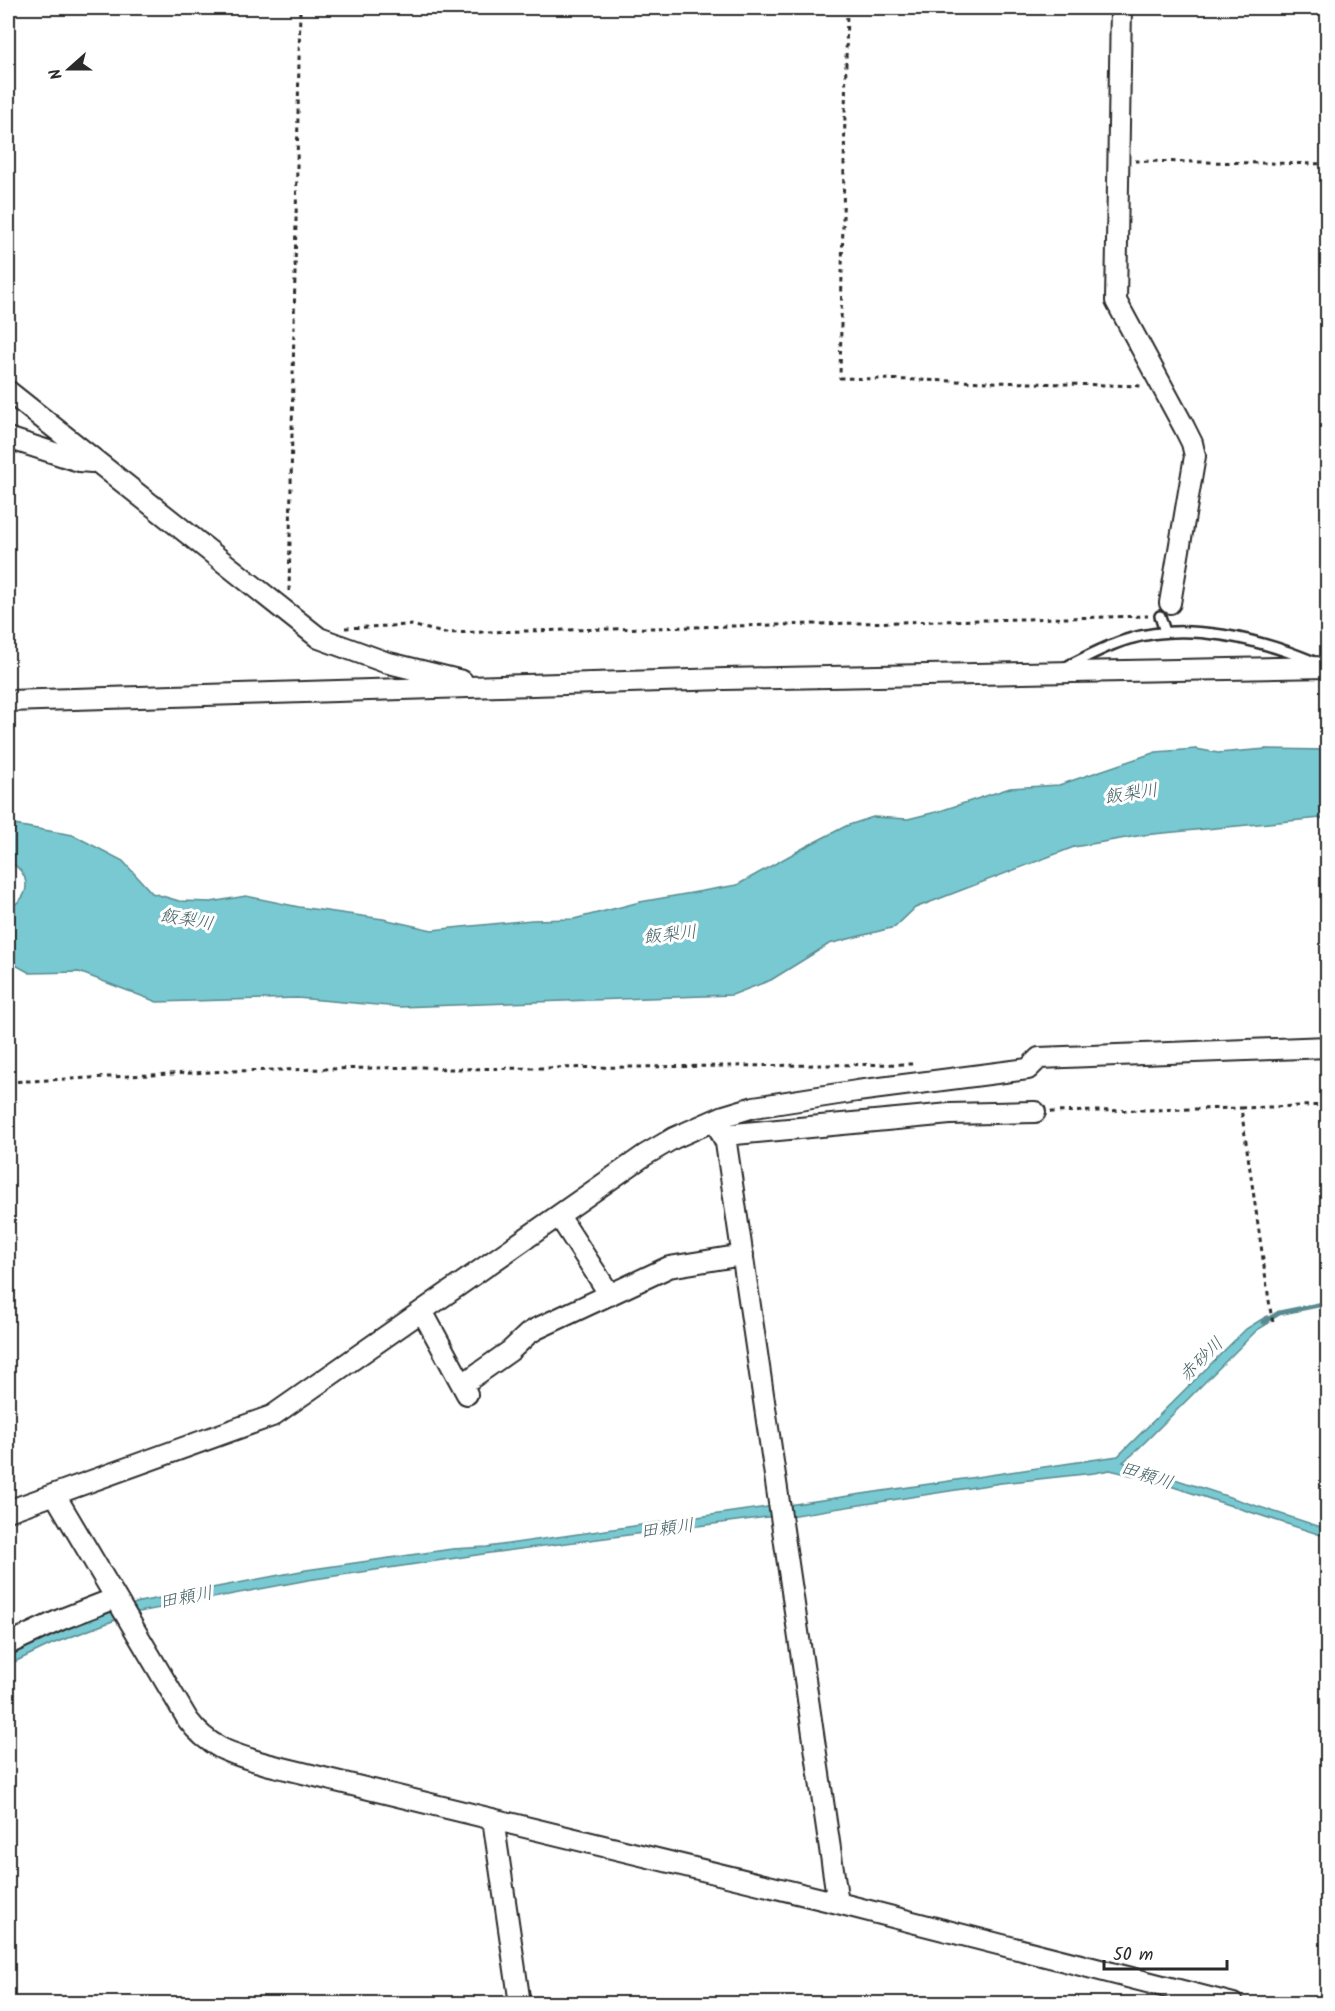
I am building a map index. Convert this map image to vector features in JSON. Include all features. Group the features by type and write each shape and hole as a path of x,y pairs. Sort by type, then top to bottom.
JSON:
{"street":[{"path":"1121,8 1116,301 1163,386 1192,443 1195,456 1164,619"},
{"path":"8,391 319,638 385,662 488,687"},
{"path":"8,438 79,461 95,462"},
{"path":"8,701 725,679 1328,667"},
{"path":"720,1127 733,1112 770,1104 1028,1069 1039,1058 1328,1047"},
{"path":"8,1511 272,1416 645,1155 674,1138 720,1127 950,1114 1035,1112"},
{"path":"720,1127 743,1255 838,1904"},
{"path":"559,1216 610,1295"},
{"path":"423,1311 465,1389 528,1334 669,1267 743,1255"},
{"path":"55,1495 188,1720 199,1734 225,1752 1233,2004"},
{"path":"8,1644 62,1619 118,1601"},
{"path":"493,1819 520,2004"}],"lane":[{"path":"1054,672 1130,638 1164,619 1288,651 1328,667"}],"path":[{"path":"284,612 288,603 300,8"},
{"path":"847,8 840,378 1163,386"},
{"path":"1118,161 1328,164"},
{"path":"338,628 411,625 444,633 1164,619"},
{"path":"8,1082 231,1071 422,1067 447,1069 923,1064"},
{"path":"1035,1112 1328,1106"},
{"path":"1240,1108 1273,1322"}],"water":[{"name":"飯梨川","path":"1196,749 1218,753 1266,749 1327,750 1327,819 1143,835 1074,847 915,908 895,927 829,944 771,980 732,995 400,1007 297,998 157,1002 79,972 30,973 8,961 8,908 22,898 26,885 21,872 8,861 8,824 73,835 123,861 152,893 179,901 211,902 246,896 299,907 383,919 432,930 532,920 574,919 640,902 737,885 846,826 873,817 908,819 1010,788 1059,785 1156,752"},
{"name":"田頼川","path":"1267,1316 1269,1323 1257,1330 1123,1462 1327,1529 1327,1537 1152,1480 1110,1470 1001,1483 783,1517 782,1506 1118,1456 1246,1329"},
{"name":"田頼川","path":"774,1506 775,1516 490,1553 308,1580 134,1613 131,1605 306,1570"},
{"path":"112,1608 118,1619 52,1644 8,1665 8,1653"}],"waterway":[{"name":"赤砂川","path":"1264,1322 1279,1313 1328,1303"}]}
